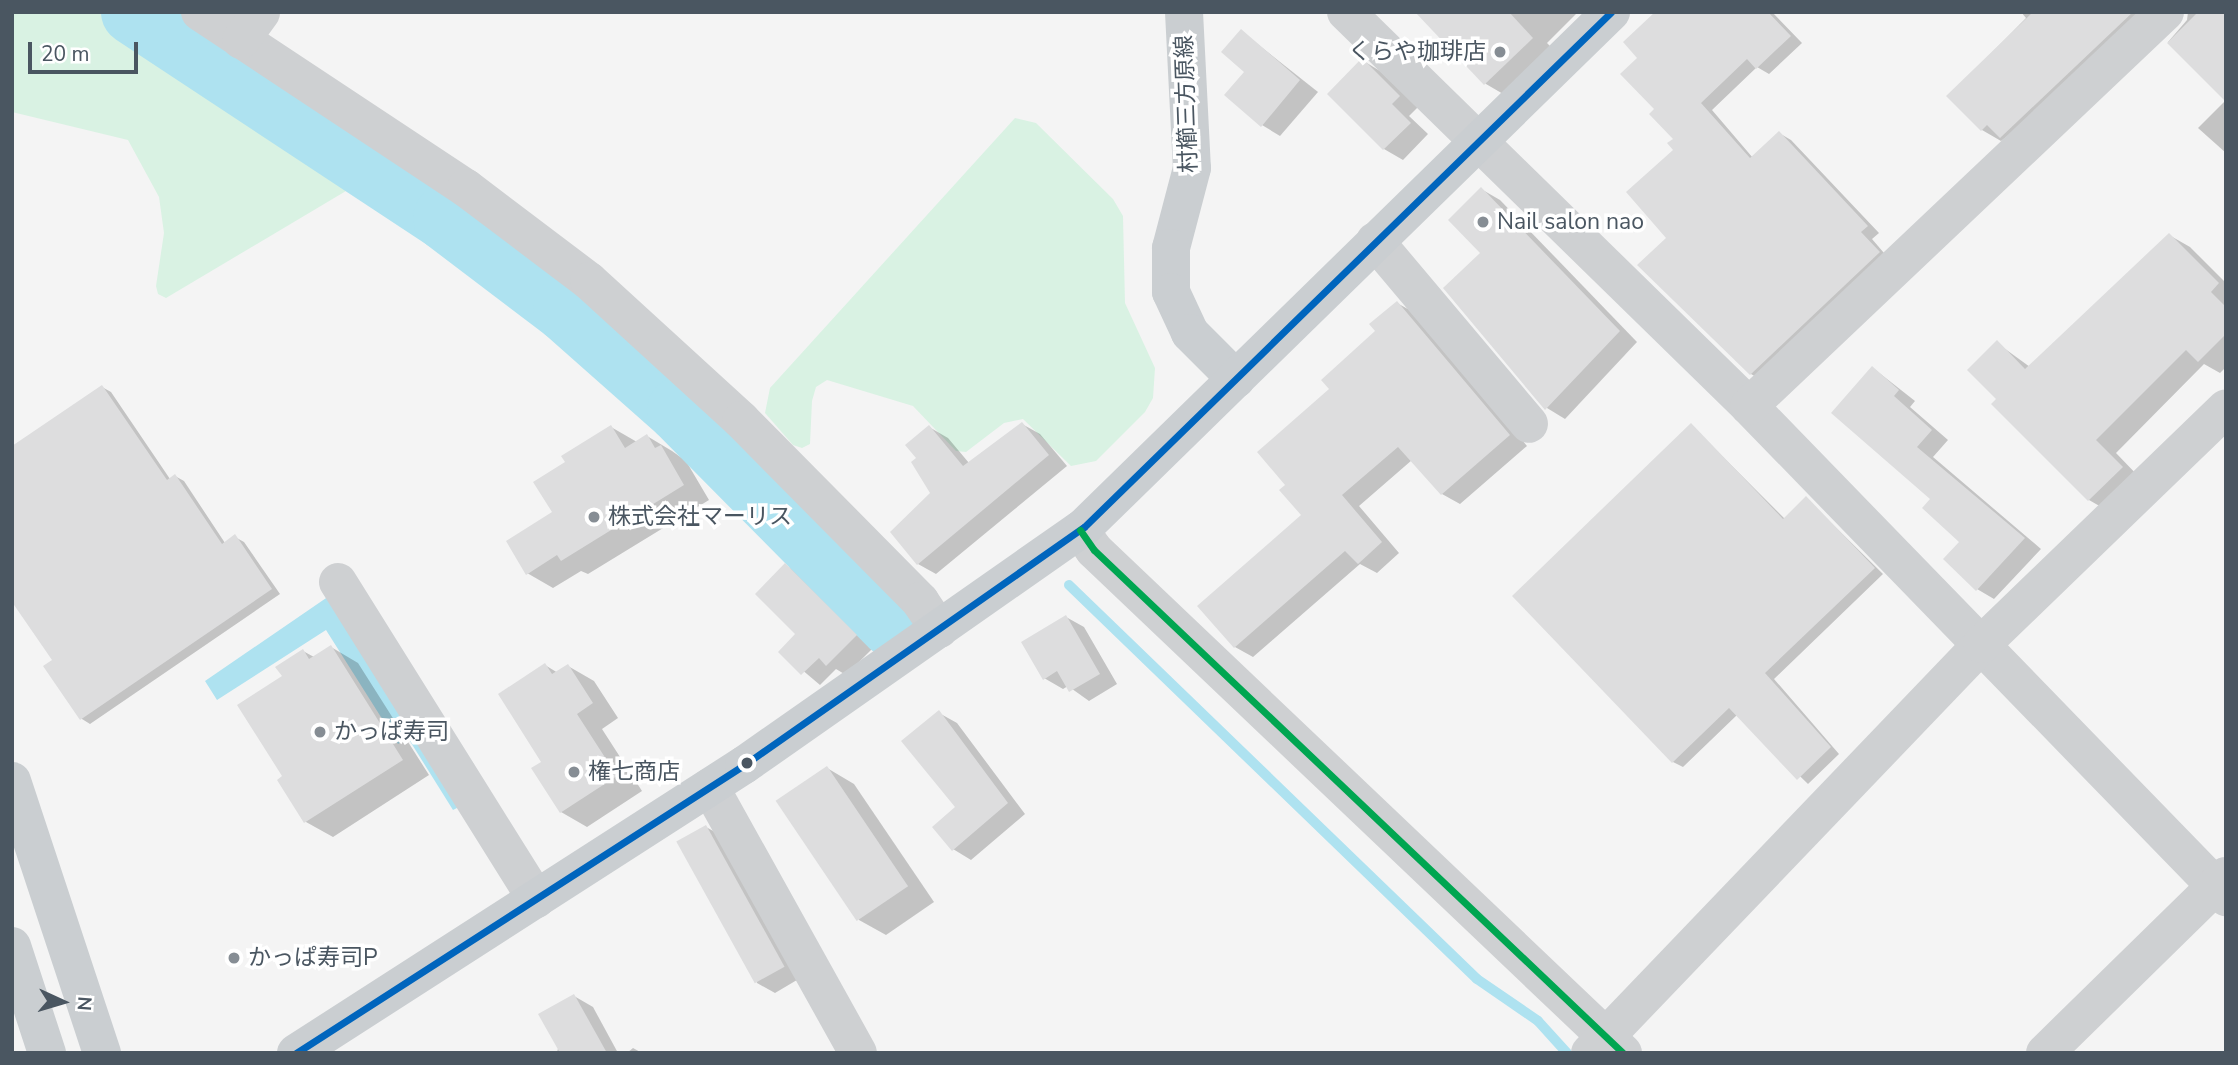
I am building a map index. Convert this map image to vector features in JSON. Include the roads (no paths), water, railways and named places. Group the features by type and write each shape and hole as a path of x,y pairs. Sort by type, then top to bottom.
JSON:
{"main road":[{"name":"村櫛三方原線","path":"1184,12 1192,169 1171,248 1171,292 1190,332 1236,379"},
{"path":"296,1053 710,787 1080,530 1611,12"},
{"path":"12,781 102,1053"},
{"path":"12,946 47,1053"}],"street":[{"path":"200,12 251,26 589,281 741,420 920,601 939,629"},
{"path":"1346,12 1749,406 2222,886 2045,1053"},
{"path":"1749,406 2165,12"},
{"path":"1375,241 1529,424"},
{"path":"1080,530 1094,550 1602,1047 1982,644 2226,408"},
{"path":"338,582 536,899"},
{"path":"710,787 858,1053"}],"water":[{"path":"332,594 459,807 453,810 408,738 398,744 326,630 217,700 205,681"}],"waterway":[{"path":"134,12 446,218 566,309 680,410 893,625"},
{"path":"1069,585 1477,979 1538,1021 1567,1053"}],"place":[{"name":"くらや珈琲店","path":"1500,52"},
{"name":"Nail salon nao","path":"1483,222"},
{"name":"株式会社マーリス","path":"594,517"},
{"name":"かっぱ寿司","path":"320,732"},
{"name":"権七商店","path":"574,772"},
{"name":"かっぱ寿司P","path":"234,958"}]}
